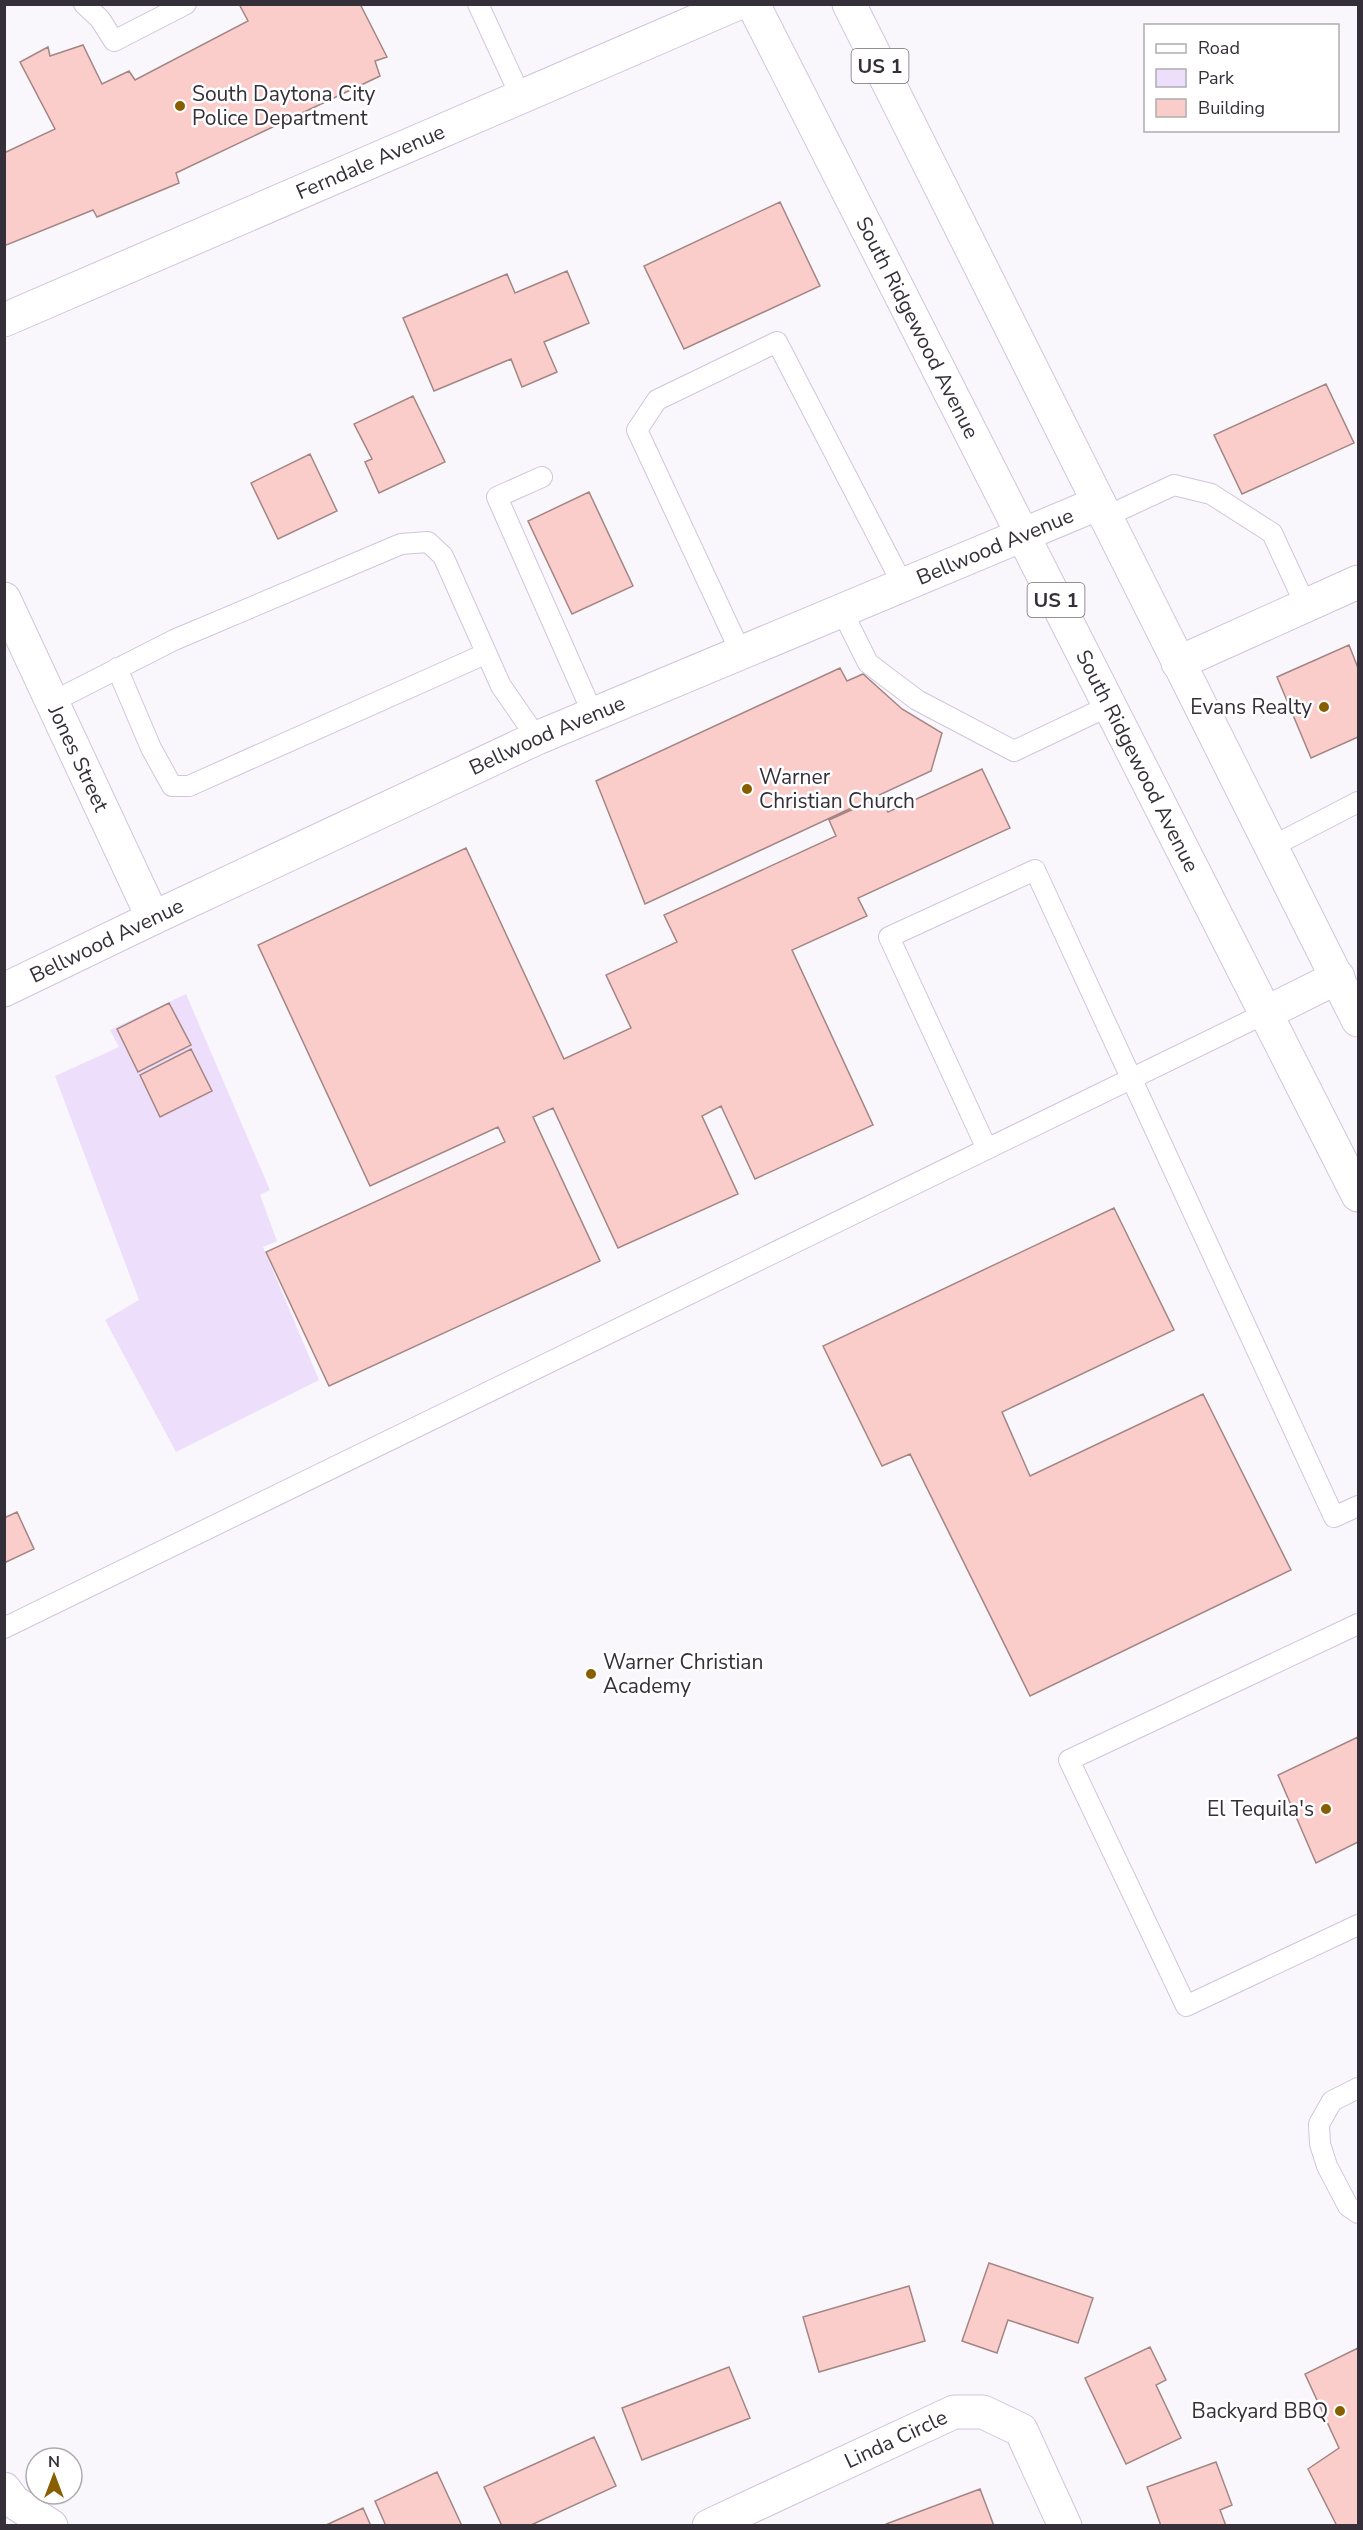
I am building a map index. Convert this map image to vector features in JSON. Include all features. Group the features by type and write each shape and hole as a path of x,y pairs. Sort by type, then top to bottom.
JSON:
{"street":[{"name":"Ferndale Avenue","path":"4,320 736,4"},
{"name":"South Ridgewood Avenue","path":"753,4 1359,1195"},
{"name":"US 1","path":"849,4 1359,1020"},
{"name":"Bellwood Avenue","path":"4,990 537,738 1023,535 1102,510"},
{"path":"1178,663 1359,582"},
{"name":"Jones Street","path":"4,599 153,918"},
{"path":"1266,1013 1338,977"},
{"name":"Linda Circle","path":"709,2526 954,2412 983,2412 1022,2430 1065,2526"},
{"path":"4,2488 14,2502 51,2526"}],"lane":[{"path":"84,4 100,19 114,41 186,4"},
{"path":"478,4 521,97"},
{"path":"741,652 637,430 657,400 777,342 903,585"},
{"path":"542,477 497,497 593,714"},
{"path":"1102,510 1174,485 1211,494 1272,533 1306,606"},
{"path":"52,702 174,640 401,544 428,542 443,556 501,686 537,738"},
{"path":"842,611 868,663 917,700 1014,750 1111,705"},
{"path":"117,668 151,748 172,786 189,786 485,654"},
{"path":"1271,847 1359,802"},
{"path":"987,1149 889,937 1035,870 1334,1517 1359,1506"},
{"path":"4,1628 1266,1013"},
{"path":"1359,1624 1070,1760 1186,2006 1359,1925"},
{"path":"1359,2088 1332,2101 1319,2124 1320,2144 1328,2166 1348,2206 1359,2213"}],"green space":[{"path":"186,994 270,1190 260,1195 277,1241 263,1247 319,1380 176,1452 105,1320 139,1300 55,1076 119,1047 110,1030"}],"building":[{"name":"South Daytona City Police Department","path":"239,4 360,4 387,57 375,61 380,76 176,173 179,183 97,217 93,210 4,246 4,153 55,129 20,62 48,47 50,56 83,45 102,84 129,71 135,80 248,21"},
{"path":"780,202 820,286 684,349 644,266"},
{"path":"567,271 589,323 544,342 557,372 522,387 511,359 434,391 403,318 507,274 515,293"},
{"path":"1326,384 1354,443 1242,494 1214,435"},
{"path":"413,396 445,462 379,493 365,462 372,459 354,424"},
{"path":"310,454 337,511 278,539 251,483"},
{"path":"589,492 633,586 572,614 528,521"},
{"name":"Evans Realty","path":"1349,645 1358,668 1358,737 1311,758 1277,677"},
{"name":"Warner Christian Church","path":"840,668 847,681 863,674 902,709 942,733 931,771 645,904 596,781"},
{"path":"982,769 1010,828 858,898 867,916 792,950 873,1125 755,1179 721,1106 702,1116 738,1194 618,1248 553,1108 533,1117 600,1261 329,1386 266,1252 505,1142 498,1127 370,1186 258,945 466,848 564,1059 631,1028 606,975 677,942 664,915 836,836 829,820 880,797 888,812"},
{"path":"169,1003 191,1045 138,1072 117,1029"},
{"path":"191,1049 212,1091 160,1117 140,1075"},
{"path":"1114,1208 1174,1330 1002,1412 1030,1476 1203,1394 1291,1570 1030,1696 910,1454 882,1466 823,1346"},
{"path":"17,1512 34,1549 4,1563 4,1518"},
{"name":"El Tequila's","path":"1358,1737 1358,1842 1316,1863 1278,1775"},
{"path":"989,2263 1093,2298 1078,2343 1008,2320 997,2353 962,2341"},
{"path":"909,2286 925,2341 819,2372 803,2317"},
{"path":"1150,2347 1166,2380 1156,2385 1181,2438 1126,2464 1085,2378"},
{"name":"Backyard BBQ","path":"1358,2348 1358,2526 1337,2526 1308,2469 1339,2448 1305,2374"},
{"path":"729,2367 750,2418 642,2460 622,2408"},
{"path":"594,2437 616,2486 529,2526 502,2526 484,2487"},
{"path":"1216,2462 1232,2505 1220,2510 1226,2526 1161,2526 1147,2487"},
{"path":"437,2472 462,2526 386,2526 375,2501"},
{"path":"980,2489 994,2526 886,2526 886,2524"},
{"path":"363,2508 371,2526 324,2526"}],"place":[{"name":"South Daytona City Police Department","path":"180,106"},
{"name":"Evans Realty","path":"1324,707"},
{"name":"Warner Christian Church","path":"747,789"},
{"name":"Warner Christian Academy","path":"591,1674"},
{"name":"El Tequila's","path":"1326,1809"},
{"name":"Backyard BBQ","path":"1340,2411"}]}
